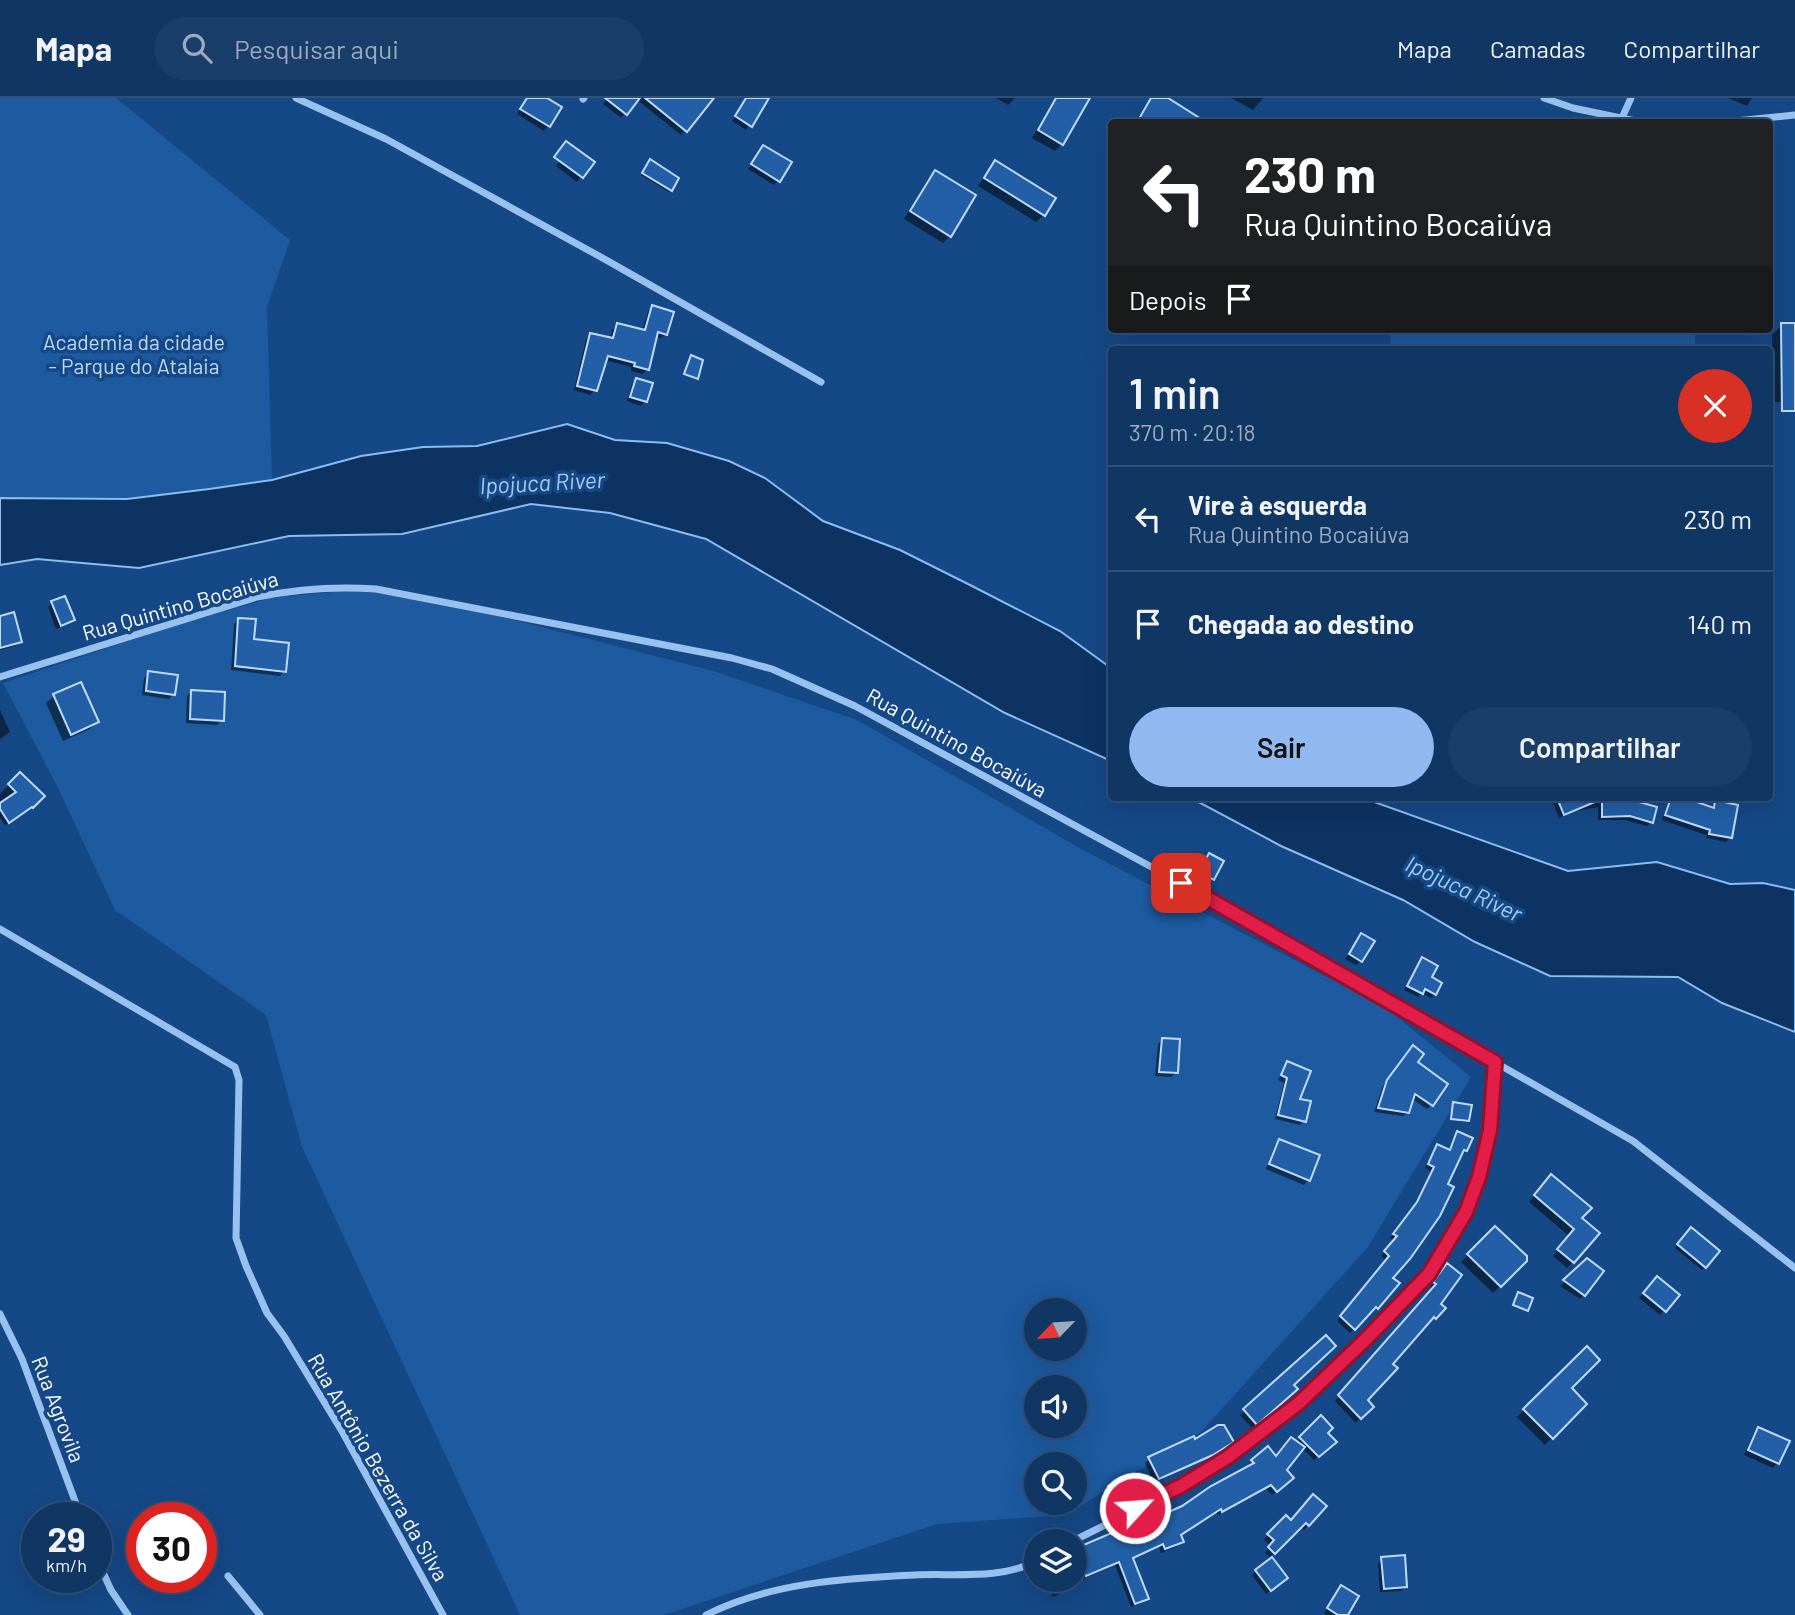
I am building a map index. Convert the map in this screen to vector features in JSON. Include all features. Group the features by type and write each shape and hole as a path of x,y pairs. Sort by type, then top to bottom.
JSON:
{"street":[{"path":"296,98 386,139 821,382"},
{"path":"305,103 313,98"},
{"path":"1544,98 1618,119"},
{"path":"1621,119 1631,98"},
{"path":"1755,119 1795,115"},
{"name":"Rua Quintino Bocaiúva","path":"0,677 257,597 294,589 334,586 376,589 772,669 814,685 855,706 1181,883 1633,1141 1795,1268"},
{"name":"Rua Antônio Bezerra da Silva","path":"0,929 235,1067 239,1080 236,1238 267,1313 343,1433 443,1615"},
{"path":"1087,1534 1181,1486 1228,1457 1299,1403 1429,1274 1466,1212 1479,1177 1490,1130 1495,1062"},
{"name":"Rua Agrovila","path":"0,1314 22,1359 75,1502"},
{"path":"706,1615 730,1602 794,1586 914,1575 988,1574 1024,1564"},
{"path":"228,1576 260,1615"},
{"path":"112,1591 128,1615"}],"green space":[{"name":"Academia da cidade - Parque do Atalaia","path":"0,98 116,98 290,240 267,307 272,480 127,499 0,498"},
{"path":"1391,333 1695,333 1695,346 1390,346"},
{"path":"385,587 710,670 857,720 1083,850 1385,1007 1471,1077 1368,1247 1201,1432 1087,1502 1087,1452 1024,1452 1024,1515 1066,1515 937,1524 664,1615 520,1615 302,1147 266,1015 115,910 58,788 3,683 152,633 270,598"}],"water":[{"name":"Ipojuca River","path":"567,424 615,440 667,443 729,461 765,478 823,521 900,550 1060,631 1108,666 1108,760 1005,713 706,539 610,513 531,504 402,534 289,536 139,568 37,559 0,565 0,498 127,499 272,480 361,456 423,447 477,446"},
{"name":"Ipojuca River","path":"1197,801 1371,801 1568,871 1657,862 1730,884 1763,883 1795,890 1795,1032 1722,1003 1678,977 1550,976 1475,942 1403,900 1281,846"}],"building":[{"path":"527,98 547,98 562,107 550,127 520,109"},
{"path":"605,98 640,98 627,115"},
{"path":"645,98 714,98 687,132"},
{"path":"746,98 769,98 752,127 735,116"},
{"path":"1056,98 1090,98 1063,145 1038,130"},
{"path":"1151,98 1168,98 1201,119 1144,119 1140,117"},
{"path":"566,141 595,162 583,178 554,157"},
{"path":"763,145 792,162 780,182 751,164"},
{"path":"650,159 679,178 672,191 642,173"},
{"path":"995,160 1056,198 1045,216 984,178"},
{"path":"935,170 976,195 951,237 910,211"},
{"path":"652,305 674,312 667,335 658,332 649,370 634,366 635,363 608,356 597,391 577,386 590,333 613,338 617,323 645,330"},
{"path":"1781,323 1795,323 1795,411 1782,411"},
{"path":"691,355 703,360 698,379 684,374"},
{"path":"636,378 653,383 647,402 630,397"},
{"path":"65,596 75,620 61,626 51,601"},
{"path":"14,612 22,642 0,648 0,616"},
{"path":"238,618 256,619 254,639 289,643 286,672 235,666"},
{"path":"148,671 178,675 175,695 146,691"},
{"path":"81,682 99,722 71,735 53,694"},
{"path":"191,690 225,692 224,721 190,719"},
{"path":"20,772 45,796 33,808 9,823 0,809 0,803 16,792 8,784"},
{"path":"1558,801 1597,801 1564,815"},
{"path":"1602,801 1636,801 1657,807 1653,823 1630,816 1602,817"},
{"path":"1670,801 1694,801 1714,808 1715,801 1738,805 1732,838 1709,834 1710,830 1665,815"},
{"path":"1209,853 1224,861 1214,880 1199,872"},
{"path":"1361,933 1375,941 1362,962 1349,954"},
{"path":"1422,957 1438,966 1432,977 1442,983 1436,995 1425,989 1423,994 1407,986"},
{"path":"1162,1038 1180,1039 1178,1073 1159,1072"},
{"path":"1413,1045 1424,1054 1418,1062 1448,1084 1433,1106 1415,1094 1409,1113 1378,1108 1387,1080"},
{"path":"1287,1061 1311,1071 1300,1099 1311,1101 1306,1122 1278,1115 1287,1078 1281,1075"},
{"path":"1453,1102 1472,1105 1469,1121 1451,1119"},
{"path":"1457,1131 1473,1138 1467,1151 1464,1150 1448,1184 1454,1187 1440,1216 1393,1278 1400,1283 1355,1330 1340,1316 1389,1256 1384,1251 1397,1236 1393,1234 1417,1202 1434,1167 1428,1164 1437,1144 1450,1150"},
{"path":"1279,1139 1320,1155 1310,1181 1269,1164"},
{"path":"1551,1174 1592,1208 1582,1218 1600,1233 1574,1263 1557,1249 1574,1229 1534,1195"},
{"path":"1495,1226 1527,1256 1527,1261 1501,1287 1467,1254"},
{"path":"1691,1227 1720,1251 1706,1268 1677,1244"},
{"path":"1587,1258 1604,1271 1585,1296 1563,1280"},
{"path":"1447,1263 1462,1275 1441,1304 1446,1308 1436,1319 1434,1317 1393,1364 1398,1368 1368,1400 1374,1407 1361,1419 1338,1395 1436,1284 1433,1282"},
{"path":"1657,1276 1680,1295 1666,1312 1643,1293"},
{"path":"1518,1292 1533,1298 1528,1311 1513,1305"},
{"path":"1326,1335 1336,1346 1294,1385 1298,1389 1257,1425 1243,1409"},
{"path":"1587,1346 1600,1360 1572,1388 1587,1404 1553,1439 1523,1409"},
{"path":"1321,1415 1333,1428 1328,1433 1337,1442 1319,1457 1299,1437"},
{"path":"1218,1425 1224,1425 1234,1442 1213,1455 1159,1479 1148,1457 1194,1436 1195,1439"},
{"path":"1758,1427 1790,1441 1779,1464 1748,1450"},
{"path":"1291,1437 1305,1447 1287,1470 1294,1478 1277,1492 1271,1485 1222,1512 1221,1509 1181,1535 1184,1542 1165,1549 1163,1544 1133,1558 1149,1599 1135,1604 1119,1562 1087,1576 1087,1543 1182,1506 1211,1486 1254,1463 1251,1460 1268,1446 1276,1456"},
{"path":"1127,1476 1137,1496 1121,1510 1108,1486"},
{"path":"1313,1494 1327,1506 1309,1526 1306,1523 1275,1554 1268,1547 1274,1540 1267,1534 1286,1515 1291,1520"},
{"path":"1405,1555 1407,1587 1384,1589 1381,1557"},
{"path":"1272,1557 1288,1578 1271,1591 1255,1570"},
{"path":"1341,1585 1359,1596 1348,1615 1338,1615 1327,1608"}],"route":[{"path":"1135,1508 1181,1486 1228,1457 1299,1403 1429,1274 1466,1212 1479,1177 1490,1130 1495,1062 1181,883"}]}
